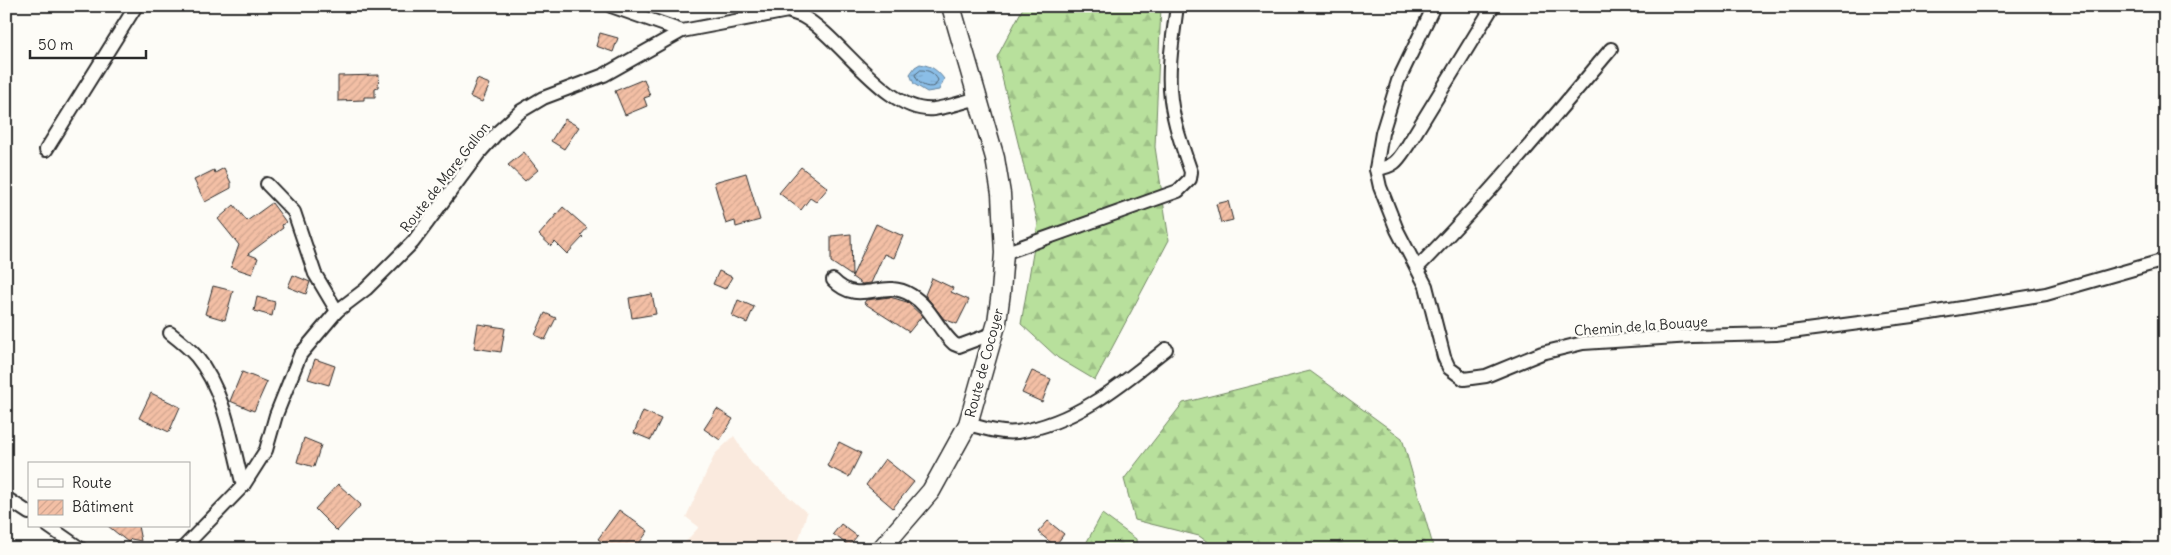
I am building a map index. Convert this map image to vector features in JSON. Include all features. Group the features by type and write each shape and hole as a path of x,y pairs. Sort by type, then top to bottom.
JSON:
{"main road":[{"name":"Route de Cocoyer","path":"882,549 931,491 968,424 994,334 1001,292 1004,253 1002,194 995,158 951,6"}],"street":[{"path":"46,150 136,6"},
{"path":"611,6 682,31"},
{"path":"1004,253 1178,191 1190,179 1192,172 1182,144 1171,100 1170,64 1177,6"},
{"name":"Chemin de la Bouaye","path":"1434,6 1398,80 1382,133 1376,169 1380,187 1397,230 1426,286 1444,358 1449,368 1457,376 1468,380 1496,373 1542,353 1583,343 1692,336 1776,334 1912,316 2046,294 2165,260"},
{"path":"1376,169 1388,168 1395,163 1408,146 1493,6"},
{"name":"Route de Mare Gallon","path":"182,549 242,486 266,450 276,415 300,355 337,311 366,289 413,242 479,153 499,131 521,111 543,98 604,75 682,31 788,11 802,16 816,27 880,87 902,101 922,108 933,109 978,98"},
{"path":"1417,268 1529,146 1611,49"},
{"path":"267,184 294,212 315,274 337,311"},
{"path":"833,280 840,288 858,294 895,288 912,295 924,306 954,344 960,346 994,334"},
{"path":"170,333 196,356 213,384 230,434 242,486"},
{"path":"968,424 988,430 1015,432 1047,424 1074,413 1108,395 1166,349"},
{"path":"6,498 28,512"},
{"path":"51,528 81,549"},
{"path":"2096,549 2126,549"}],"shaded area":[{"path":"734,436 751,463 807,513 796,549 679,549 699,527 686,517 715,454"}],"green space":[{"path":"1024,6 1161,6 1155,147 1169,240 1095,380 1058,358 1021,324 1038,224 997,57"},
{"path":"1310,371 1402,438 1434,549 1218,549 1199,536 1135,520 1124,479 1183,403"},
{"path":"1102,514 1136,539 1137,549 1083,549"}],"water":[{"path":"920,64 934,69 944,79 939,90 927,92 914,84 910,74"}],"building":[{"path":"600,33 618,38 613,52 596,46"},
{"path":"379,75 378,87 375,88 375,97 364,97 364,100 338,101 338,76"},
{"path":"477,79 490,84 482,102 470,97"},
{"path":"644,79 650,96 644,98 647,106 625,115 615,91"},
{"path":"565,119 579,127 564,149 551,141"},
{"path":"524,152 538,170 525,181 508,165"},
{"path":"801,167 828,188 816,202 810,198 801,210 779,193"},
{"path":"224,168 231,183 231,188 205,202 194,180 214,170 215,173"},
{"path":"746,173 760,220 736,227 735,221 726,224 714,182"},
{"path":"1228,201 1233,220 1221,223 1216,204"},
{"path":"272,203 286,222 282,225 283,228 248,254 258,258 252,274 231,267 239,245 218,219 234,205 247,221"},
{"path":"563,207 587,228 581,235 583,237 567,254 555,242 551,246 539,235"},
{"path":"876,224 903,236 894,258 884,254 871,283 862,284 852,277"},
{"path":"851,234 852,276 831,262 831,236"},
{"path":"719,271 732,277 725,289 713,284"},
{"path":"293,275 310,282 306,294 288,287"},
{"path":"932,278 953,288 951,292 969,300 957,324 944,319 925,295"},
{"path":"213,286 233,291 225,320 205,314"},
{"path":"652,294 656,314 632,318 629,298"},
{"path":"257,297 275,302 272,316 254,311"},
{"path":"890,297 907,302 922,316 909,332 864,303 866,300"},
{"path":"738,300 754,307 747,323 732,316"},
{"path":"545,313 556,318 545,340 535,335"},
{"path":"478,324 505,328 501,352 474,348"},
{"path":"315,359 335,366 329,385 308,379"},
{"path":"1032,371 1051,379 1042,402 1022,393"},
{"path":"242,372 267,382 254,411 230,401"},
{"path":"151,393 180,407 169,432 139,418"},
{"path":"717,409 733,419 720,440 704,429"},
{"path":"643,411 661,419 651,440 634,433"},
{"path":"304,438 321,445 314,467 297,462"},
{"path":"839,442 861,453 849,477 827,466"},
{"path":"885,459 914,482 893,508 866,485"},
{"path":"338,484 361,505 337,531 315,509"},
{"path":"619,510 648,531 635,549 612,549 598,539"},
{"path":"1048,521 1064,534 1055,546 1038,532"},
{"path":"841,524 857,536 849,546 833,534"},
{"path":"110,528 138,528 141,541 131,539 128,542"}]}
